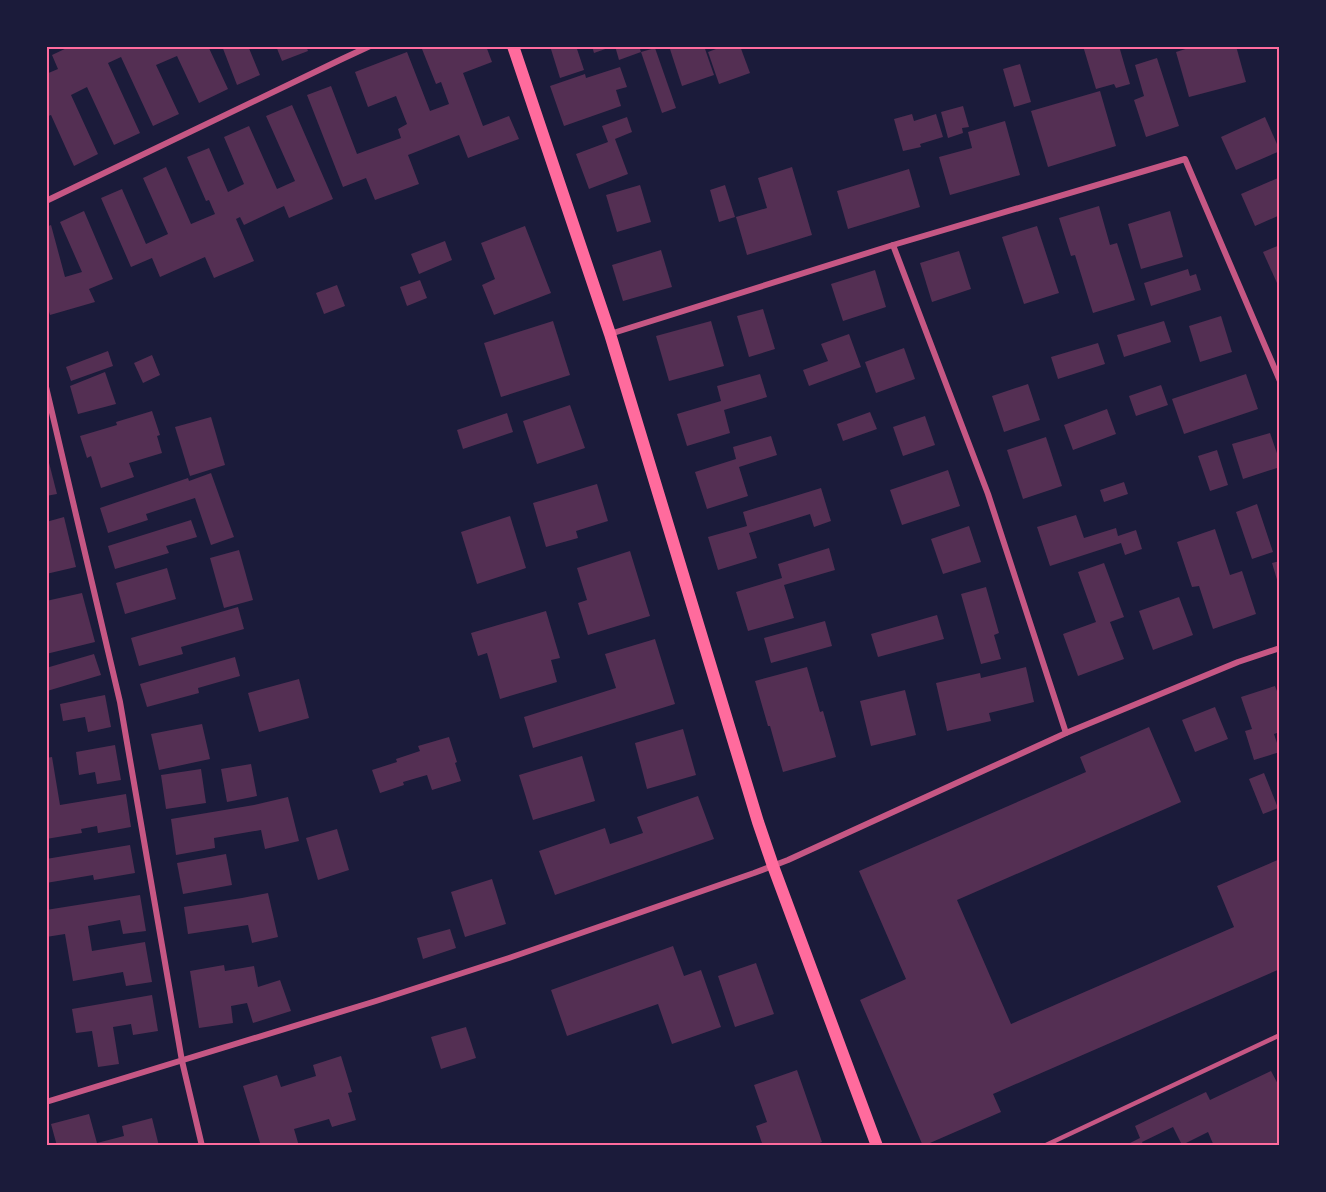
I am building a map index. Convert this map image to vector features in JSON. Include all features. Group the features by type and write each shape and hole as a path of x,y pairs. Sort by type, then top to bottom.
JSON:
{"main road":[{"path":"513,46 610,334 758,822 877,1146"}],"street":[{"path":"46,201 370,46"},
{"path":"610,334 893,245 1185,159 1280,381"},
{"path":"893,245 988,494 1066,733"},
{"path":"46,387 120,702 182,1061 202,1146"},
{"path":"46,1102 509,958 773,866 1066,733 1238,662 1280,648"}],"lane":[{"path":"1044,1146 1280,1035"}],"building":[{"path":"71,46 189,46 191,49 197,46 208,46 228,89 199,103 177,56 156,65 179,114 153,126 121,57 108,63 140,133 114,145 87,87 71,95 98,154 74,166 51,115 46,117 46,74 58,69 52,55"},
{"path":"222,46 248,46 260,75 237,85"},
{"path":"276,46 306,46 308,51 282,61"},
{"path":"428,46 486,46 492,62 463,73 483,126 509,116 519,139 468,158 459,135 408,155 419,184 375,200 366,178 343,187 307,95 331,86 357,154 401,138 398,129 407,124 396,96 368,107 355,72 407,52 430,111 449,104 441,82 436,84 422,49"},
{"path":"550,46 576,46 584,70 560,78"},
{"path":"592,46 611,46 611,47 594,53"},
{"path":"615,46 639,46 641,52 619,60"},
{"path":"669,46 704,46 714,75 682,86"},
{"path":"724,46 740,46 750,73 719,84 708,52"},
{"path":"1083,46 1103,46 1104,49 1119,46 1130,84 1116,88 1114,84 1096,89"},
{"path":"1195,46 1236,46 1246,82 1189,97 1176,52"},
{"path":"655,48 676,108 662,113 641,52"},
{"path":"1157,58 1179,126 1146,137 1134,100 1144,96 1135,65"},
{"path":"1020,64 1031,102 1014,107 1003,69"},
{"path":"620,67 627,87 616,90 621,106 564,126 550,86 585,74 586,78"},
{"path":"1100,91 1116,146 1048,167 1031,111"},
{"path":"292,105 333,199 289,218 284,206 244,225 240,217 236,219 254,261 214,278 205,257 160,277 152,258 131,267 101,198 122,189 146,244 168,234 143,178 166,167 191,224 215,214 209,200 206,201 187,157 209,148 228,192 244,184 224,137 249,126 277,189 295,181 266,116"},
{"path":"963,106 969,127 962,128 963,133 948,138 941,112"},
{"path":"912,114 914,121 936,114 943,137 920,144 921,147 903,151 894,119"},
{"path":"627,117 632,132 615,139 628,174 589,189 576,154 608,142 602,126"},
{"path":"1265,117 1280,151 1236,170 1221,137"},
{"path":"1005,121 1020,175 950,195 939,157 972,148 968,132"},
{"path":"792,167 812,235 747,255 736,217 767,208 758,178"},
{"path":"909,169 920,207 848,229 837,191"},
{"path":"1278,178 1280,181 1280,215 1255,226 1241,194"},
{"path":"640,185 651,222 617,232 606,195"},
{"path":"725,185 735,217 719,222 710,190"},
{"path":"1099,206 1110,245 1117,243 1135,300 1093,313 1075,255 1071,256 1059,218"},
{"path":"84,211 113,279 89,289 95,302 50,315 46,302 46,227 51,225 65,277 82,272 60,222"},
{"path":"1170,211 1183,257 1141,269 1128,224"},
{"path":"525,226 551,293 494,315 482,285 495,279 481,243"},
{"path":"1037,226 1059,293 1024,304 1002,237"},
{"path":"445,241 452,260 419,274 411,254"},
{"path":"1280,245 1280,282 1277,283 1263,252"},
{"path":"661,250 672,287 623,301 612,265"},
{"path":"959,251 971,289 932,302 920,263"},
{"path":"1188,269 1190,276 1196,274 1201,290 1151,306 1144,283"},
{"path":"875,270 886,307 843,321 831,284"},
{"path":"420,280 427,298 407,306 400,287"},
{"path":"337,285 345,306 324,314 316,293"},
{"path":"763,309 775,349 749,357 737,316"},
{"path":"1221,316 1232,352 1200,362 1189,326"},
{"path":"553,321 570,375 501,397 484,343"},
{"path":"711,321 724,366 669,381 656,336"},
{"path":"1164,321 1171,342 1124,357 1117,335"},
{"path":"849,334 861,367 809,386 803,370 828,361 821,344"},
{"path":"1098,343 1105,364 1058,379 1051,357"},
{"path":"904,348 915,379 876,393 865,362"},
{"path":"108,351 113,366 71,381 66,367"},
{"path":"152,355 160,375 143,383 134,363"},
{"path":"105,372 116,404 78,414 70,386"},
{"path":"760,374 767,397 724,410 730,433 687,446 677,414 721,401 717,386"},
{"path":"1246,374 1258,409 1184,434 1172,399"},
{"path":"1028,384 1040,420 1004,432 992,396"},
{"path":"1161,385 1168,405 1136,416 1129,396"},
{"path":"570,405 585,448 537,464 523,421"},
{"path":"1107,409 1116,434 1073,450 1064,425"},
{"path":"152,411 160,435 157,436 162,453 129,463 134,477 101,488 91,456 87,458 80,436"},
{"path":"870,412 877,429 843,441 837,424"},
{"path":"507,413 513,432 463,449 457,430"},
{"path":"925,416 935,445 903,456 893,427"},
{"path":"211,417 225,465 190,476 175,427"},
{"path":"1270,433 1280,467 1243,479 1232,444"},
{"path":"771,436 777,455 739,467 748,496 707,509 695,472 736,459 733,447"},
{"path":"1046,437 1062,486 1023,499 1007,450"},
{"path":"1217,450 1228,485 1210,491 1198,456"},
{"path":"46,451 57,494 46,496"},
{"path":"948,470 960,506 902,525 890,490"},
{"path":"211,473 234,537 211,545 195,498 146,514 148,520 108,533 100,508 188,478 189,481"},
{"path":"1124,482 1128,494 1104,502 1100,490"},
{"path":"597,484 608,521 576,531 578,538 546,547 533,503"},
{"path":"821,488 831,521 814,527 810,514 749,533 757,558 718,570 708,537 747,526 743,512"},
{"path":"1257,504 1273,552 1252,559 1236,512"},
{"path":"1076,515 1084,538 1116,528 1118,536 1136,530 1142,549 1125,555 1121,543 1050,566 1037,527"},
{"path":"510,516 526,568 477,584 461,532"},
{"path":"64,517 76,567 46,574 46,522"},
{"path":"191,520 197,537 166,546 169,553 115,569 108,546"},
{"path":"969,526 981,562 943,574 931,539"},
{"path":"1215,529 1230,575 1242,571 1256,614 1213,629 1199,586 1192,587 1177,542"},
{"path":"829,548 835,570 784,585 794,618 748,631 736,592 782,578 778,564"},
{"path":"239,550 253,600 224,608 210,558"},
{"path":"630,551 650,616 588,635 578,603 587,600 577,568"},
{"path":"1280,561 1280,586 1279,586 1272,563"},
{"path":"1104,563 1124,617 1110,622 1124,659 1078,676 1063,634 1096,622 1078,572"},
{"path":"167,568 176,599 125,614 116,583"},
{"path":"986,587 999,633 994,635 1001,659 981,664 961,594"},
{"path":"82,593 95,642 46,654 46,601"},
{"path":"1179,597 1193,635 1153,650 1139,611"},
{"path":"238,607 244,629 181,647 183,654 139,666 131,638"},
{"path":"546,611 560,658 551,660 557,682 500,699 487,653 478,656 471,633"},
{"path":"937,615 944,639 878,657 871,634"},
{"path":"825,621 832,646 771,663 764,638"},
{"path":"655,639 675,704 533,748 524,717 616,688 605,654"},
{"path":"94,654 101,675 47,691 46,668"},
{"path":"235,657 240,676 198,688 199,693 147,707 140,684"},
{"path":"807,667 836,757 783,772 755,681"},
{"path":"1026,667 1034,702 989,713 991,721 947,731 936,683 980,673 981,678"},
{"path":"299,679 309,718 259,732 248,693"},
{"path":"1275,686 1280,699 1280,732 1274,734 1280,752 1254,760 1245,731 1252,729 1241,697"},
{"path":"905,690 916,735 871,746 860,701"},
{"path":"105,695 111,727 88,732 85,717 63,721 60,704"},
{"path":"1215,707 1228,739 1195,752 1182,720"},
{"path":"202,724 210,759 159,770 151,734"},
{"path":"1149,727 1181,802 957,900 1011,1024 1234,927 1217,886 1280,859 1280,969 993,1094 1001,1112 923,1146 860,1000 906,979 859,871 1086,772 1080,757"},
{"path":"683,729 696,775 647,789 635,743"},
{"path":"449,737 461,781 432,790 427,775 403,782 404,785 380,793 372,770 420,751 418,746"},
{"path":"115,745 121,780 97,784 95,772 79,775 76,752"},
{"path":"582,756 595,801 533,820 519,775"},
{"path":"52,757 60,805 126,794 131,827 98,833 97,826 81,829 82,833 46,839 46,758"},
{"path":"251,764 257,796 227,802 221,769"},
{"path":"201,769 206,803 166,809 161,775"},
{"path":"1264,773 1278,808 1263,814 1249,779"},
{"path":"698,796 714,839 555,895 539,851 605,828 610,844 643,833 637,817"},
{"path":"288,797 299,841 265,849 261,830 214,838 215,848 176,855 171,819"},
{"path":"337,829 349,870 318,880 306,838"},
{"path":"130,845 135,873 94,880 93,875 46,883 46,859"},
{"path":"226,854 232,885 183,894 177,863"},
{"path":"492,879 506,924 465,937 451,892"},
{"path":"268,893 278,937 252,943 248,925 188,934 184,907"},
{"path":"140,895 146,931 123,934 120,920 88,926 92,951 145,942 152,982 126,986 123,972 73,981 65,934 46,937 46,910"},
{"path":"450,929 456,948 423,959 417,938"},
{"path":"673,946 684,976 701,970 721,1027 672,1044 658,1004 567,1036 551,990"},
{"path":"756,963 774,1014 735,1027 718,976"},
{"path":"224,965 225,971 254,966 258,987 280,980 291,1011 253,1023 247,1003 231,1006 233,1023 199,1028 190,971"},
{"path":"152,995 158,1031 133,1035 131,1024 113,1027 119,1064 98,1067 92,1031 76,1033 72,1009"},
{"path":"466,1027 476,1058 441,1069 431,1037"},
{"path":"341,1056 352,1092 348,1093 356,1120 332,1127 329,1119 294,1129 299,1146 261,1146 243,1086 277,1075 281,1087 316,1076 313,1065"},
{"path":"797,1070 822,1142 813,1146 763,1146 756,1126 767,1122 754,1085"},
{"path":"1271,1071 1280,1088 1280,1146 1214,1146 1208,1132 1182,1145 1173,1127 1142,1142 1144,1146 1124,1146 1140,1138 1135,1126 1206,1092 1210,1100"},
{"path":"89,1114 97,1143 124,1136 122,1126 152,1118 159,1146 57,1146 51,1124"}]}
